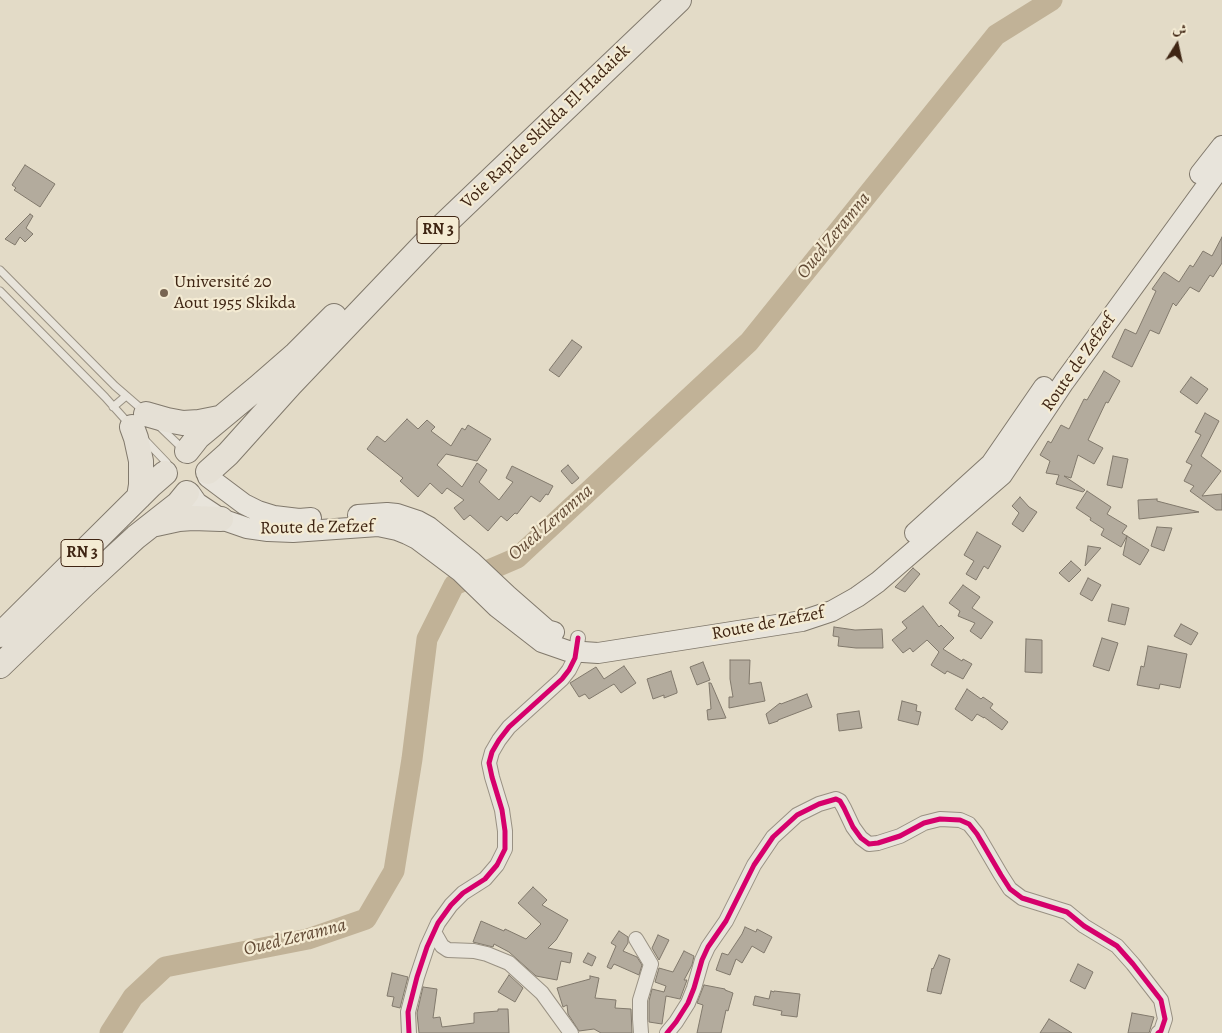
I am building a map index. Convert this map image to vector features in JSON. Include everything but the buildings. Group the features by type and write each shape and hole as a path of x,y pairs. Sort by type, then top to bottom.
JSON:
{"highway":[{"name":"Voie Rapide Skikda El-Hadaiek","path":"0,635 198,437 296,354 657,0"},
{"name":"Voie Rapide Skikda El-Hadaiek","path":"0,666 136,537 178,504 188,493 203,486 208,474 290,385 434,235 679,0"},
{"path":"139,497 142,473 136,438 139,421 167,420 183,423 223,417"},
{"path":"188,493 176,490 169,483 176,459 196,453 204,459 208,474"},
{"path":"152,525 179,519 221,519"}],"main road":[{"name":"Route de Zefzef","path":"577,645 797,610 850,587 870,573 991,464 1052,376 1212,157 1222,146"},
{"name":"Route de Zefzef","path":"208,474 244,504 274,516 299,519 387,513 406,516 418,521 429,527 466,567 502,601 547,630 570,638 577,645 598,653 802,621 832,611 878,582 1002,475 1064,382 1222,165"},
{"name":"Route de Zefzef","path":"188,493 197,503 221,519 247,528 293,532 378,526 397,530 418,539 466,567"}],"street":[{"path":"408,1033 408,1012 417,977 427,946 438,922 463,893 485,879 497,865 505,849 506,831 489,763 492,752 509,727 562,679 569,670 577,645"},
{"path":"667,1033 688,1003 708,947 726,921 754,865 773,837 797,815 819,804 836,799 840,801 853,827 861,838 869,844 878,844 900,836 924,823 940,819 960,820 969,824 978,834 1010,889 1022,898 1066,912 1084,926 1117,946 1161,1000 1165,1019 1161,1031 1158,1033"},
{"path":"434,932 442,946 448,950 474,951 508,963 542,993 571,1033"},
{"path":"636,939 651,964 640,1000 641,1033"}],"lane":[{"path":"0,270 126,396 139,421 176,459"},
{"path":"0,291 113,407 139,421 176,459"},
{"path":"113,407 126,396"}],"waterway":[{"name":"Oued Zeramna","path":"110,1033 133,997 165,967 308,939 366,919 394,871 412,759 427,639 454,585 517,558 749,342 996,35 1052,0"}],"cycle path":[{"path":"409,1033 408,1012 417,977 427,947 438,923 451,905 463,893 485,879 497,865 505,849 502,810 489,763 492,752 509,727 562,679 569,670 575,658 578,638"},
{"path":"667,1033 688,1003 708,947 726,921 754,865 773,837 797,815 819,804 836,799 840,801 853,827 861,838 869,844 900,836 924,823 940,819 960,820 969,824 1010,889 1022,898 1067,912 1084,926 1117,946 1161,1000 1165,1019 1161,1031 1158,1033"}],"place":[{"name":"Université 20 Aout 1955 Skikda","path":"164,293"}]}
